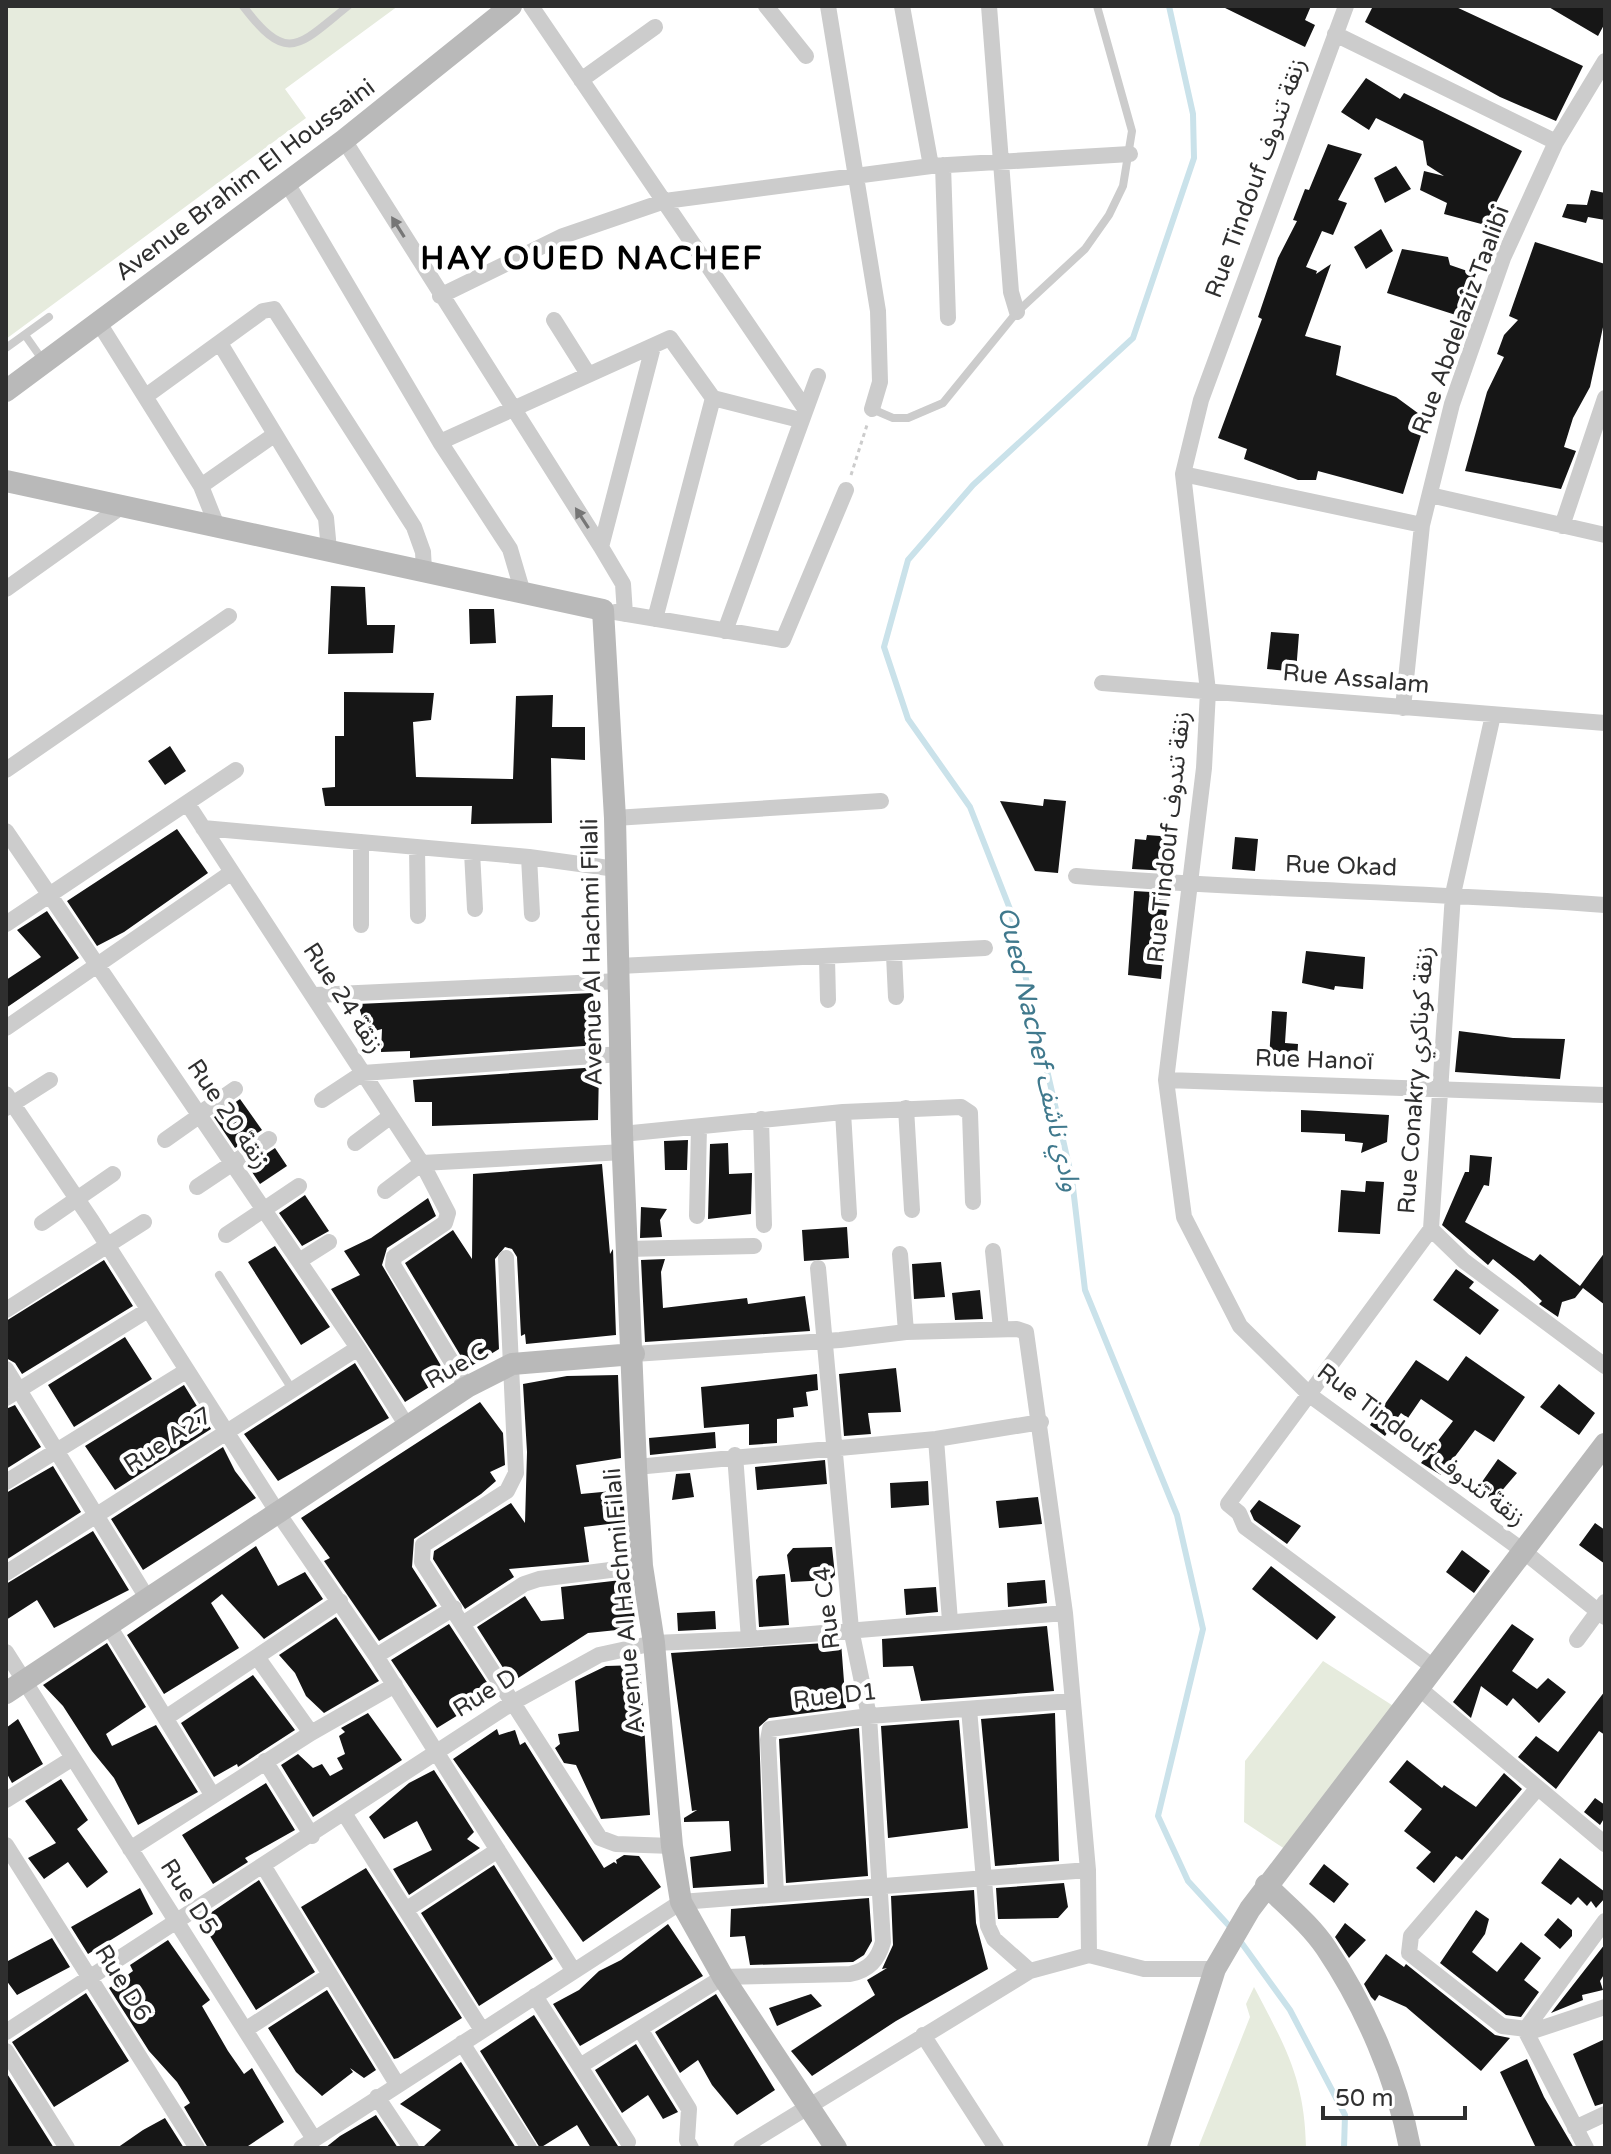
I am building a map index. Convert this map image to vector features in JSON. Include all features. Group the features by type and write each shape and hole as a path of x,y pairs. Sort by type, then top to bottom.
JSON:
{"street":[{"name":"Avenue Brahim El Houssaini","path":"6,391 344,140 511,6"},
{"path":"531,6 665,201 802,414"},
{"path":"766,6 806,56"},
{"path":"828,6 881,349 880,382 872,409"},
{"path":"902,6 937,166 948,318"},
{"path":"989,6 1011,292 1017,312"},
{"name":"Rue Tindouf زنقة تندوف","path":"1346,6 1201,400 1183,474 1208,691 1204,768 1166,1080 1184,1217 1240,1326 1311,1396 1603,1610"},
{"path":"581,80 655,27"},
{"path":"1335,34 1556,142"},
{"name":"Rue Abdelaziz Taalibi","path":"1403,708 1422,525 1452,404 1503,258 1556,142 1605,61"},
{"path":"344,140 623,584 614,612"},
{"path":"440,296 563,236 665,201 937,166 1130,154"},
{"path":"287,183 440,442 510,549 523,593"},
{"path":"146,396 221,345 263,311 277,311 414,527 423,552 424,570"},
{"path":"554,320 588,374"},
{"path":"99,323 201,486 217,526"},
{"path":"440,442 666,339 673,341 713,398 802,414"},
{"path":"221,345 326,518 329,550"},
{"path":"601,547 653,347"},
{"path":"725,631 818,376"},
{"path":"655,619 713,398"},
{"path":"1562,526 1605,398"},
{"path":"201,486 274,435"},
{"path":"1183,474 1422,525"},
{"path":"6,481 614,612 783,640 846,490"},
{"path":"1430,495 1605,535"},
{"path":"6,589 121,507"},
{"name":"Avenue Al Hachmi Filali","path":"614,612 615,818 623,1143 634,1354 636,1467 642,1566 654,1643 672,1846 681,1902"},
{"path":"6,770 229,616"},
{"name":"Rue Assalam","path":"1102,683 1605,723"},
{"name":"Rue Conakry زنقة كوناكري","path":"1436,1669 1256,1536 1228,1504 1311,1396 1431,1229 1453,894 1493,715"},
{"path":"6,924 236,770"},
{"path":"615,818 881,801"},
{"name":"Rue 24 زنقة","path":"187,803 422,1163 448,1213 445,1223 394,1257 393,1265 467,1387"},
{"path":"203,828 529,857 616,869"},
{"name":"Rue 20 زنقة","path":"6,831 358,1348 407,1426"},
{"path":"361,842 361,925"},
{"path":"417,847 418,916"},
{"path":"472,852 475,909"},
{"path":"529,857 532,914"},
{"path":"6,1028 232,872"},
{"name":"Rue Okad","path":"1076,876 1189,885 1453,894 1605,905"},
{"path":"315,995 985,948"},
{"path":"894,955 896,997"},
{"path":"827,958 828,1000"},
{"path":"322,1100 363,1073 621,1054"},
{"path":"50,1080 8,1102 77,1199 278,1513 395,1685 573,1970"},
{"name":"Rue Hanoï","path":"1166,1080 1605,1095"},
{"path":"165,1140 235,1089"},
{"path":"385,1191 422,1163 623,1143 699,1127 761,1119 961,1107 968,1110 973,1202"},
{"path":"906,1108 912,1210"},
{"path":"843,1112 849,1214"},
{"path":"355,1143 391,1116"},
{"path":"761,1119 764,1225"},
{"path":"697,1216 699,1127"},
{"path":"197,1187 269,1139"},
{"path":"42,1223 113,1174"},
{"path":"226,1235 299,1186"},
{"path":"6,1310 144,1222"},
{"path":"1431,1229 1464,1261 1605,1366"},
{"path":"299,1261 329,1242"},
{"path":"627,1249 754,1246"},
{"path":"993,1251 1009,1329 1028,1336 1041,1422 1065,1613 1088,1870 1089,1955"},
{"path":"900,1254 906,1332"},
{"path":"506,1258 518,1461 507,1491 423,1545 422,1562 600,1838 616,1844 672,1846"},
{"name":"Rue C4","path":"723,1977 862,1971 880,1954 883,1942 869,1716 851,1629 836,1446 822,1340 818,1268"},
{"path":"13,1394 148,1310"},
{"name":"Rue C","path":"15,1687 149,1601 467,1387 512,1364 906,1332 1009,1329"},
{"name":"Rue A27","path":"6,1573 358,1348"},
{"path":"6,1369 13,1394 57,1451 149,1601"},
{"name":"Rue A27","path":"6,1482 186,1371"},
{"path":"636,1467 735,1455 936,1439 1041,1422"},
{"path":"936,1439 950,1621"},
{"path":"1158,2148 1219,1959 1250,1909 1605,1444"},
{"path":"735,1455 749,1639"},
{"path":"464,1623 524,1584 539,1579 642,1566"},
{"path":"167,1717 340,1601"},
{"path":"376,1656 454,1608"},
{"path":"1577,1640 1603,1610"},
{"name":"Rue D","path":"6,2032 312,1836 512,1703 599,1655 654,1643 749,1639 1065,1613"},
{"path":"109,1626 213,1796"},
{"name":"Rue D5","path":"6,1652 15,1687 73,1758 245,2030 308,2143"},
{"path":"257,1657 311,1733"},
{"path":"130,1849 265,1761 395,1685"},
{"path":"1420,1689 1536,1790 1605,1844"},
{"name":"Rue D1","path":"776,1894 768,1732 774,1727 869,1716 1072,1701"},
{"path":"969,1709 988,1926 994,1939 1030,1971"},
{"path":"6,1800 73,1758"},
{"path":"265,1761 312,1836"},
{"path":"1536,1790 1411,1936 1408,1947 1416,1961 1502,2026 1525,2030 1551,2027 1605,2007"},
{"path":"344,1813 482,2030"},
{"name":"Rue D6","path":"6,1845 197,2148"},
{"path":"407,1909 498,1850"},
{"path":"264,1867 397,2084"},
{"path":"308,2143 681,1902 1088,1870"},
{"path":"1266,1885 1326,1947 1382,2055 1401,2106 1410,2148"},
{"path":"681,1902 723,1977 836,2148"},
{"path":"1525,2030 1605,1921"},
{"path":"741,2148 1030,1971 1089,1955 1144,1969 1219,1959"},
{"path":"245,2030 330,1975"},
{"path":"580,2066 723,1977"},
{"path":"535,1996 628,2142"},
{"path":"640,2029 689,2109 687,2140 691,2148"},
{"path":"1525,2030 1586,2148"},
{"path":"923,2035 996,2148"},
{"path":"462,2043 529,2148"},
{"path":"6,2051 67,2148"},
{"path":"377,2097 411,2148"},
{"path":"1575,2128 1605,2114"}],"lane":[{"path":"243,6 276,42 290,45 305,40 348,6"},
{"path":"872,409 893,418 908,418 943,403 1017,312 1085,249 1109,215 1123,186 1130,154 1129,110 1097,6"},
{"path":"6,348 49,317"},
{"path":"25,335 45,363"},
{"path":"219,1275 292,1389"}],"path":[{"path":"846,490 872,409"}],"shaded area":[{"path":"6,6 398,6 285,89 306,118 6,339"},
{"path":"1323,1661 1395,1707 1288,1851 1244,1822 1245,1761"},
{"path":"1254,1987 1284,2046 1297,2082 1306,2148 1198,2148 1250,2017 1246,2004"}],"building":[{"path":"1221,6 1311,6 1305,20 1315,25 1305,47"},
{"path":"1373,6 1454,6 1583,66 1556,121 1500,97 1365,22"},
{"path":"1547,6 1605,6 1605,23 1598,36"},
{"path":"1366,78 1400,99 1404,93 1522,151 1485,225 1444,214 1447,203 1420,190 1424,171 1444,176 1427,165 1423,141 1376,118 1369,130 1341,112"},
{"path":"1328,144 1362,154 1338,200 1347,203 1333,235 1322,231 1306,267 1317,271 1316,274 1331,264 1305,336 1341,346 1336,375 1396,397 1426,419 1403,494 1318,471 1316,480 1298,480 1244,459 1247,449 1218,438 1262,319 1258,317 1278,258 1297,221 1293,220 1305,189 1309,190"},
{"path":"1396,166 1411,189 1385,203 1374,178"},
{"path":"1591,190 1605,193 1605,220 1588,217 1586,223 1562,217 1567,204 1587,205"},
{"path":"1381,229 1393,251 1366,269 1354,247"},
{"path":"1535,242 1605,264 1605,318 1590,387 1573,418 1564,447 1576,451 1561,489 1465,471 1487,392 1504,357 1497,354 1504,335 1518,320 1509,316"},
{"path":"1402,249 1448,257 1450,265 1476,274 1459,316 1387,293"},
{"path":"331,586 365,587 367,625 395,625 393,653 328,654"},
{"path":"469,609 494,609 496,643 470,644"},
{"path":"1271,632 1299,634 1296,672 1267,669"},
{"path":"344,692 434,693 431,720 413,722 416,777 513,779 516,696 553,695 552,727 585,727 585,760 551,758 552,823 471,824 472,806 325,806 322,788 335,787 335,736 344,736"},
{"path":"170,746 186,771 165,785 148,761"},
{"path":"1044,799 1066,801 1058,873 1035,871 1000,801 1043,806"},
{"path":"177,829 208,873 124,932 97,946 67,901"},
{"path":"1147,835 1173,837 1170,871 1132,869 1135,839 1146,840"},
{"path":"1235,837 1258,839 1255,871 1232,869"},
{"path":"1134,891 1168,893 1161,979 1128,975"},
{"path":"47,911 79,958 6,1008 6,980 41,957 17,930"},
{"path":"1306,951 1365,957 1363,989 1335,986 1334,990 1302,983"},
{"path":"593,993 599,1045 410,1058 410,1051 381,1052 382,1029 367,1033 358,1004"},
{"path":"1272,1011 1287,1012 1285,1043 1298,1044 1297,1061 1269,1059"},
{"path":"1459,1031 1513,1038 1565,1039 1560,1079 1455,1072"},
{"path":"599,1067 598,1120 432,1126 432,1102 415,1102 413,1080"},
{"path":"240,1099 262,1130 235,1148 214,1117"},
{"path":"1301,1110 1389,1115 1387,1142 1361,1153 1363,1143 1345,1141 1345,1134 1301,1132"},
{"path":"688,1140 687,1170 665,1170 664,1141"},
{"path":"728,1143 729,1174 752,1173 751,1214 708,1219 710,1144"},
{"path":"275,1148 287,1166 260,1184 248,1166"},
{"path":"1470,1155 1492,1157 1489,1186 1484,1185 1465,1222 1534,1261 1540,1254 1580,1286 1605,1252 1605,1305 1583,1288 1575,1298 1562,1302 1558,1317 1539,1304 1542,1301 1493,1259 1488,1265 1442,1225 1465,1172 1469,1172"},
{"path":"602,1164 610,1254 613,1249 616,1335 526,1344 525,1334 521,1336 517,1257 512,1249 505,1247 495,1259 499,1349 468,1368 405,1263 453,1230 472,1259 473,1174"},
{"path":"1366,1181 1384,1182 1380,1234 1338,1232 1341,1190 1365,1192"},
{"path":"305,1195 329,1231 302,1246 279,1213"},
{"path":"428,1198 436,1216 387,1248 382,1265 447,1376 405,1402 331,1289 360,1275 344,1251 371,1238"},
{"path":"641,1207 667,1209 660,1220 662,1237 640,1238"},
{"path":"847,1227 849,1258 804,1261 802,1230"},
{"path":"275,1246 330,1327 301,1345 248,1262"},
{"path":"665,1259 661,1272 663,1308 747,1298 748,1304 805,1296 810,1331 645,1342 641,1260"},
{"path":"104,1260 133,1306 22,1374 15,1363 6,1358 6,1321"},
{"path":"941,1262 945,1297 914,1299 912,1264"},
{"path":"1456,1269 1474,1282 1469,1288 1499,1310 1480,1335 1433,1300"},
{"path":"980,1290 983,1319 955,1320 952,1293"},
{"path":"125,1337 152,1379 74,1427 48,1385"},
{"path":"1466,1356 1525,1397 1494,1442 1475,1430 1441,1475 1421,1463 1453,1421 1421,1399 1408,1418 1401,1413 1385,1436 1370,1425 1416,1360 1448,1381"},
{"path":"355,1363 389,1418 278,1481 244,1434"},
{"path":"896,1368 901,1412 868,1413 871,1434 844,1436 839,1374"},
{"path":"817,1374 818,1390 806,1392 808,1406 793,1408 794,1417 777,1419 777,1443 749,1445 749,1424 704,1428 701,1387"},
{"path":"618,1375 621,1458 576,1465 581,1494 623,1490 625,1522 584,1527 589,1562 509,1569 514,1577 465,1609 433,1559 434,1551 511,1503 525,1523 527,1452 523,1384 567,1376"},
{"path":"1559,1384 1595,1413 1579,1435 1540,1407"},
{"path":"184,1385 211,1429 115,1490 85,1446"},
{"path":"480,1402 503,1433 505,1465 490,1472 496,1481 481,1494 414,1539 412,1567 437,1606 379,1641 324,1561 330,1558 301,1518"},
{"path":"15,1405 41,1447 6,1469 6,1409"},
{"path":"715,1432 716,1448 650,1455 649,1438"},
{"path":"223,1447 235,1471 256,1498 143,1570 111,1519"},
{"path":"1498,1459 1517,1473 1493,1501 1477,1489"},
{"path":"825,1460 827,1484 757,1490 755,1467"},
{"path":"53,1466 81,1512 6,1560 6,1493"},
{"path":"690,1473 694,1497 672,1500 676,1474"},
{"path":"928,1481 929,1505 891,1508 890,1483"},
{"path":"1038,1497 1042,1524 999,1528 996,1501"},
{"path":"1259,1500 1301,1526 1287,1544 1254,1520 1250,1511"},
{"path":"1595,1523 1605,1530 1605,1564 1579,1545"},
{"path":"93,1531 129,1590 54,1628 37,1600 6,1620 6,1584"},
{"path":"256,1546 278,1586 305,1572 323,1599 264,1639 222,1594 211,1603 239,1648 164,1694 127,1635"},
{"path":"832,1547 835,1575 830,1580 791,1582 787,1555 793,1548"},
{"path":"1462,1550 1490,1571 1474,1593 1446,1572"},
{"path":"1271,1566 1336,1617 1317,1640 1252,1589"},
{"path":"785,1574 789,1625 759,1627 756,1580 759,1576"},
{"path":"630,1579 636,1628 588,1633 512,1682 477,1627 525,1596 541,1621 564,1619 561,1587"},
{"path":"1045,1580 1047,1603 1008,1607 1007,1583"},
{"path":"936,1587 938,1612 906,1615 904,1589"},
{"path":"715,1611 716,1629 678,1631 677,1613"},
{"path":"336,1617 379,1681 324,1713 306,1696 295,1673 279,1655"},
{"path":"449,1624 494,1693 437,1728 391,1660"},
{"path":"1512,1624 1534,1639 1512,1671 1537,1689 1548,1678 1566,1692 1539,1723 1513,1698 1507,1706 1481,1686 1471,1718 1453,1702"},
{"path":"1047,1626 1054,1691 921,1701 913,1666 883,1667 882,1639"},
{"path":"841,1642 846,1708 769,1718 759,1727 764,1884 693,1888 690,1857 731,1851 729,1821 684,1822 684,1818 697,1810 692,1811 671,1653"},
{"path":"107,1643 146,1707 106,1734 112,1746 156,1725 198,1792 138,1825 114,1778 63,1706 43,1685"},
{"path":"640,1665 650,1815 601,1819 576,1765 564,1763 555,1748 560,1744 558,1734 579,1731 575,1681 606,1666"},
{"path":"253,1675 295,1730 238,1767 237,1764 214,1777 181,1723"},
{"path":"1605,1691 1605,1735 1599,1731 1556,1789 1518,1757 1536,1736 1558,1752"},
{"path":"368,1713 402,1760 313,1817 281,1765 298,1754 313,1768 322,1764 330,1776 343,1769 337,1758 345,1754 339,1736 345,1732 341,1728"},
{"path":"1055,1713 1059,1861 995,1866 981,1719"},
{"path":"18,1719 43,1764 12,1783 6,1772 6,1728"},
{"path":"959,1720 968,1828 888,1838 881,1726"},
{"path":"859,1728 868,1876 786,1883 779,1739"},
{"path":"497,1729 499,1735 515,1730 520,1745 525,1742 604,1868 614,1862 617,1864 616,1860 624,1855 639,1856 661,1887 583,1942 453,1759"},
{"path":"1407,1760 1442,1788 1444,1785 1476,1807 1504,1773 1522,1789 1462,1860 1456,1856 1434,1883 1416,1868 1431,1852 1404,1831 1422,1809 1389,1782"},
{"path":"434,1770 474,1832 467,1839 480,1848 409,1895 393,1869 432,1850 417,1821 384,1839 369,1817 409,1783"},
{"path":"61,1779 88,1820 77,1829 108,1872 87,1888 68,1862 44,1879 28,1858 56,1843 25,1801"},
{"path":"266,1783 295,1830 245,1858 248,1862 213,1884 182,1835"},
{"path":"1595,1798 1605,1805 1605,1817 1600,1825 1584,1812"},
{"path":"1560,1858 1605,1892 1605,1898 1596,1908 1591,1901 1587,1906 1578,1897 1571,1905 1541,1883"},
{"path":"1324,1864 1349,1884 1334,1903 1309,1884"},
{"path":"494,1865 553,1959 479,2006 421,1913"},
{"path":"366,1868 462,2018 394,2059 301,1907"},
{"path":"259,1880 315,1972 256,2010 200,1920"},
{"path":"1064,1883 1068,1907 1058,1918 998,1919 996,1888"},
{"path":"140,1888 153,1914 88,1954 71,1927"},
{"path":"974,1890 976,1923 988,1969 896,2021 812,2076 791,2051 875,1995 867,1980 887,1968 882,1969 893,1945 891,1896"},
{"path":"869,1898 872,1941 864,1955 853,1962 750,1965 745,1936 730,1937 731,1909"},
{"path":"1476,1910 1489,1919 1485,1934 1472,1952 1497,1972 1521,1942 1541,1958 1524,1980 1539,1992 1521,2017 1506,2015 1440,1963"},
{"path":"1558,1918 1572,1930 1572,1936 1560,1949 1544,1935"},
{"path":"1345,1923 1366,1940 1349,1958 1335,1937"},
{"path":"668,1924 703,1976 580,2046 553,2004 579,1990 599,1971 621,1960"},
{"path":"52,1938 70,1967 17,1995 6,1980 6,1962"},
{"path":"168,1940 210,2000 202,2006 228,2051 244,2074 252,2068 284,2122 245,2148 208,2148 184,2107 190,2103 177,2082 149,2051 109,1988 133,1971 130,1965"},
{"path":"1605,1944 1605,1973 1600,1981 1603,1990 1582,1995 1583,2000 1551,2013"},
{"path":"1386,1954 1404,1967 1406,1964 1495,2035 1510,2038 1481,2071 1406,2007 1379,1995 1375,2001 1371,1997 1364,1984"},
{"path":"327,1990 376,2070 364,2078 350,2068 353,2072 322,2096 296,2072 268,2028"},
{"path":"86,1993 129,2061 54,2107 12,2042"},
{"path":"716,1994 775,2090 737,2115 712,2085 698,2060 680,2073 655,2032"},
{"path":"811,1994 822,2006 777,2026 769,2008"},
{"path":"534,2015 618,2146 591,2148 577,2125 540,2148 480,2051"},
{"path":"1605,2039 1605,2103 1595,2106 1573,2054"},
{"path":"636,2044 678,2112 663,2119 648,2095 622,2113 595,2070"},
{"path":"1527,2059 1544,2097 1574,2148 1536,2148 1500,2072"},
{"path":"461,2062 516,2148 422,2148 441,2130 400,2104"},
{"path":"6,2072 54,2148 6,2148"},
{"path":"376,2115 398,2148 325,2148 340,2136"},
{"path":"165,2118 184,2148 117,2148 143,2130"}],"waterway":[{"name":"Oued Nachef وادي ناشف","path":"1169,6 1193,114 1194,158 1133,338 973,485 908,560 884,647 908,719 970,807 1010,909 1072,1179 1085,1290 1177,1515 1203,1629 1158,1816 1188,1881 1232,1929"},
{"name":"Oued Nachef وادي ناشف","path":"1238,1938 1290,2010 1345,2115 1344,2148"}],"district":[{"name":"HAY OUED NACHEF","path":"592,259"}]}
